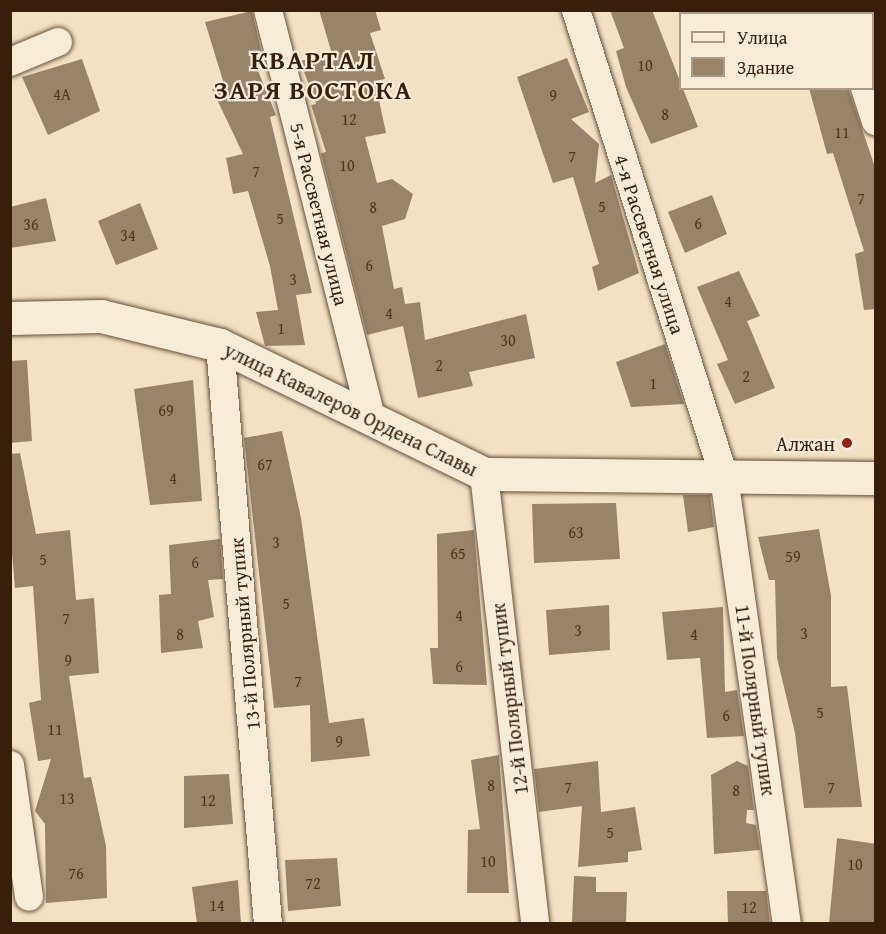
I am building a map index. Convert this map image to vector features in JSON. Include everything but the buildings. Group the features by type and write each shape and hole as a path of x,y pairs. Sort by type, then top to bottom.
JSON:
{"street":[{"name":"5-я Рассветная улица","path":"268,10 371,417"},
{"name":"4-я Рассветная улица","path":"576,10 724,477"},
{"path":"10,62 57,42"},
{"path":"866,90 876,121"},
{"name":"улица Кавалеров Ордена Славы","path":"10,318 101,316 220,345 484,474 876,478"},
{"name":"13-й Полярный тупик","path":"220,345 268,924"},
{"name":"12-й Полярный тупик","path":"484,474 535,924"},
{"name":"11-й Полярный тупик","path":"724,477 787,924"},
{"path":"10,765 29,897"}],"place":[{"name":"Алжан","path":"847,443"}],"district":[{"name":"КВАРТАЛ ЗАРЯ ВОСТОКА","path":"313,75"}]}
